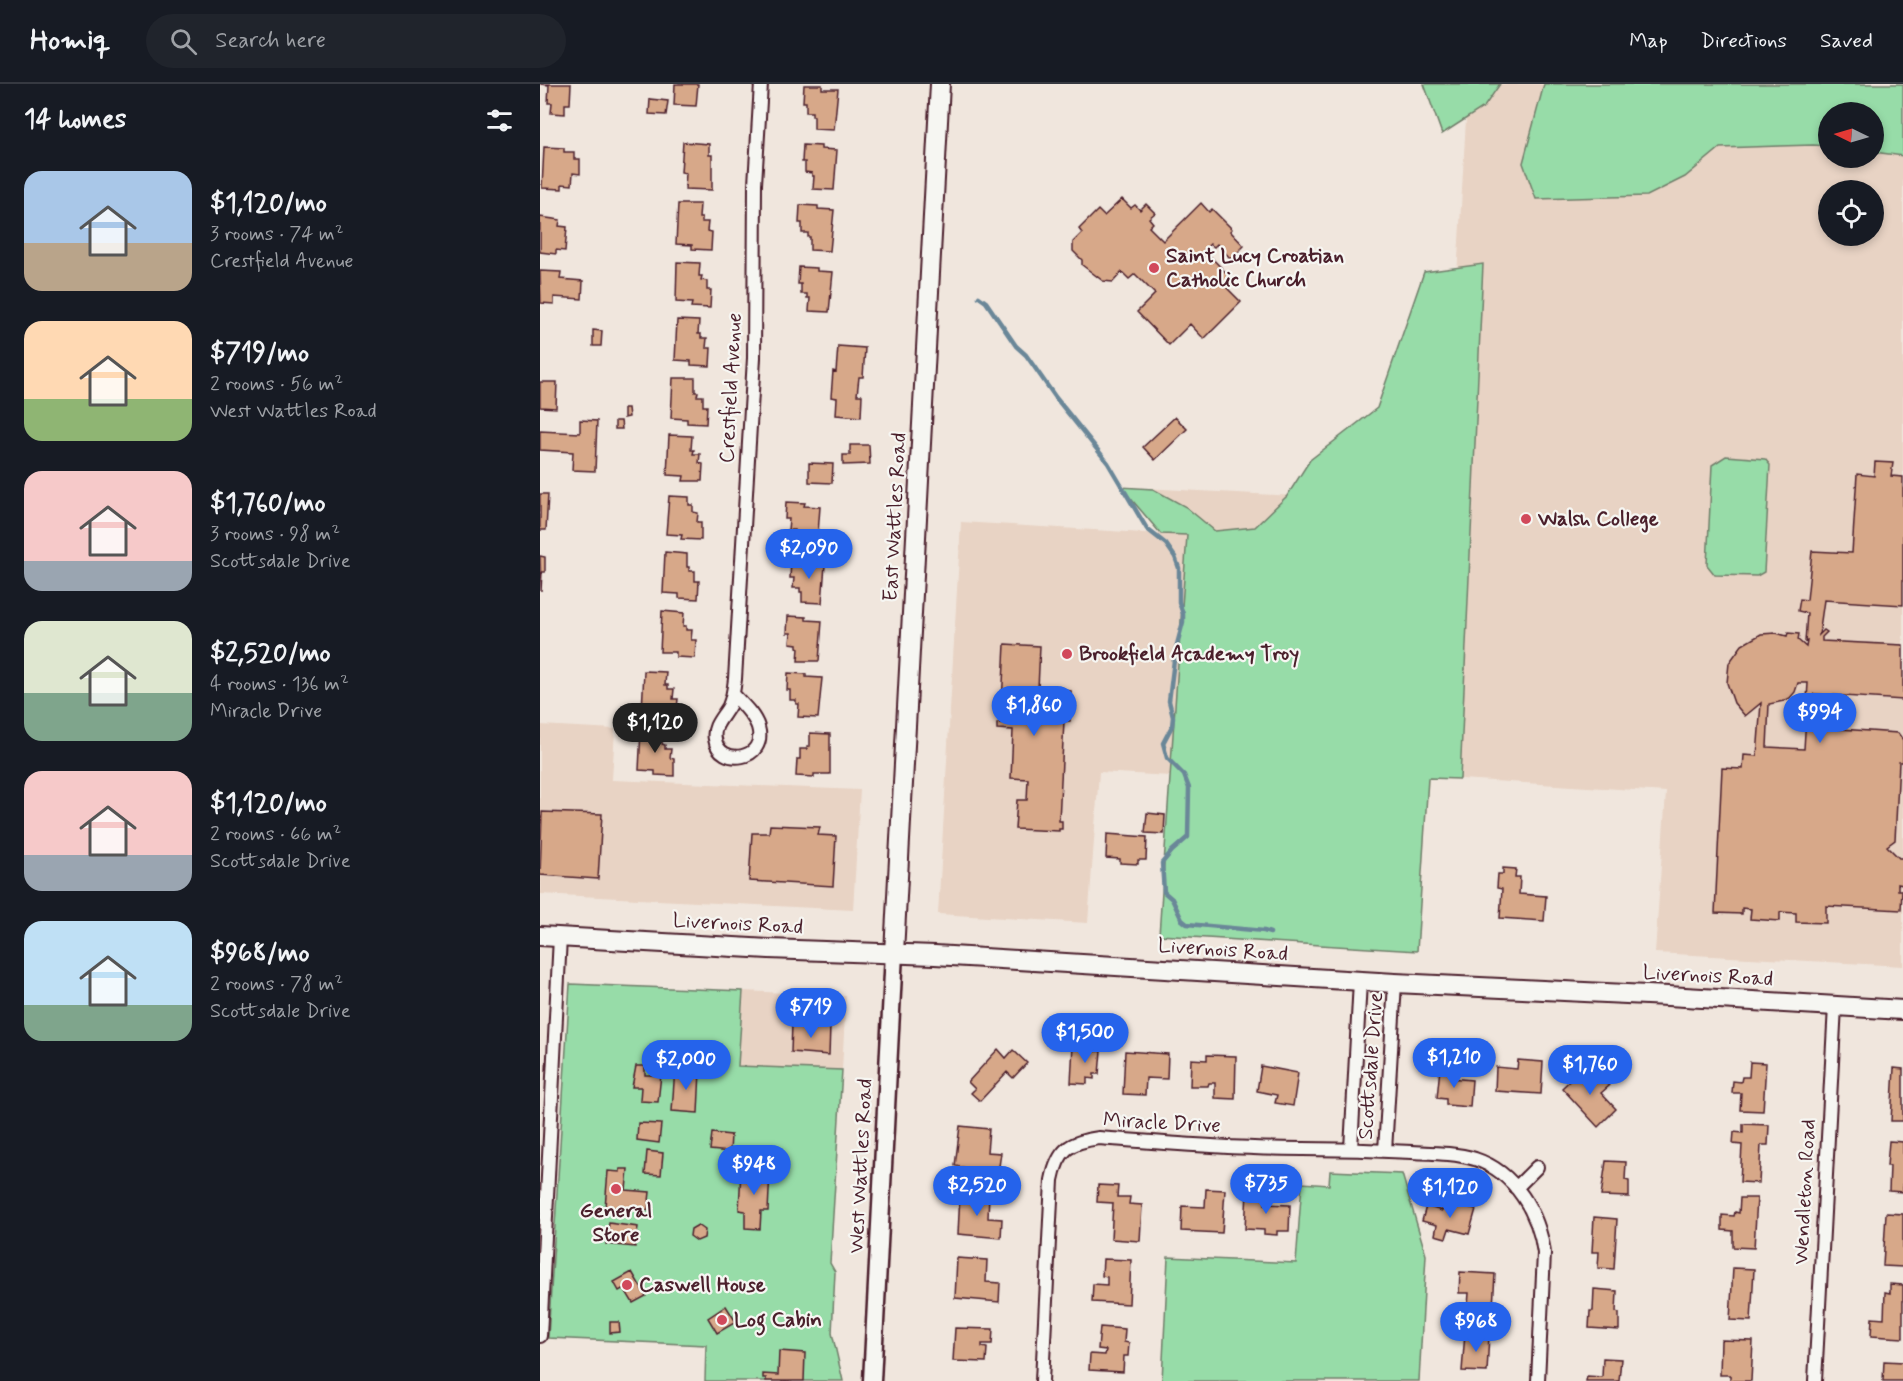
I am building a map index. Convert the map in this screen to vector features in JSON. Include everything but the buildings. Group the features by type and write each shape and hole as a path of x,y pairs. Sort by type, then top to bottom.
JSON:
{"main road":[{"name":"East Wattles Road","path":"894,953 940,84"},
{"name":"Livernois Road","path":"540,936 894,953 1903,1010"}],"street":[{"name":"Crestfield Avenue","path":"733,694 752,717 759,735 757,746 751,753 737,757 727,755 720,750 714,738 715,729 729,706 733,694 754,358 755,184 761,84"},
{"path":"540,1336 560,937"},
{"name":"West Wattles Road","path":"872,1381 894,953"},
{"name":"Scottsdale Drive","path":"1360,981 1351,1149 1438,1154 1476,1160 1493,1168 1516,1188 1528,1203 1536,1220 1542,1237 1544,1253 1538,1381"},
{"name":"Scottsdale Drive","path":"1385,1151 1395,983"},
{"name":"Wendleton Road","path":"1815,1381 1835,1006"},
{"name":"Miracle Drive","path":"1042,1381 1052,1180 1059,1158 1066,1149 1082,1140 1099,1138 1259,1148 1351,1149"},
{"path":"1516,1188 1537,1167"}],"shaded area":[{"name":"Walsh College","path":"1468,84 1903,84 1903,966 1655,953 1666,792 1429,777 1417,951 1171,776 1099,772 1088,923 938,914 961,522 1161,534 1125,487 1444,504"},
{"path":"540,725 615,729 612,780 860,790 853,910 540,894"},
{"path":"743,991 846,996 842,1070 737,1066"}],"green space":[{"path":"1424,84 1500,84 1484,107 1442,134"},
{"path":"1544,84 1903,84 1903,156 1884,153 1884,102 1818,102 1818,145 1720,148 1685,177 1647,196 1536,199 1523,163"},
{"path":"1483,264 1460,779 1428,778 1417,951 1159,935 1187,535 1161,534 1121,487 1153,489 1186,507 1215,531 1255,527 1287,496 1310,460 1377,408 1424,272"},
{"path":"1726,456 1765,459 1770,465 1764,572 1757,576 1715,575 1707,565 1712,465"},
{"path":"570,984 743,991 738,1066 842,1070 830,1263 835,1272 832,1333 843,1381 705,1381 706,1345 548,1338"},
{"path":"1330,1171 1402,1174 1426,1255 1419,1381 1162,1381 1168,1257 1296,1263 1302,1183 1329,1185"}],"waterway":[{"path":"979,297 986,302 1016,346 1026,355 1056,398 1108,463 1147,529 1166,544 1179,568 1179,602 1183,622 1175,652 1169,701 1173,717 1172,726 1163,743 1167,758 1184,775 1189,788 1188,837 1162,863 1164,892 1172,899 1182,920 1187,924 1270,933"}],"place":[{"name":"Saint Lucy Croatian Catholic Church","path":"1154,268"},
{"name":"Walsh College","path":"1526,519"},
{"name":"Brookfield Academy Troy","path":"1067,654"},
{"name":"General Store","path":"616,1189"},
{"name":"Caswell House","path":"627,1285"},
{"name":"Log Cabin","path":"722,1320"}]}
